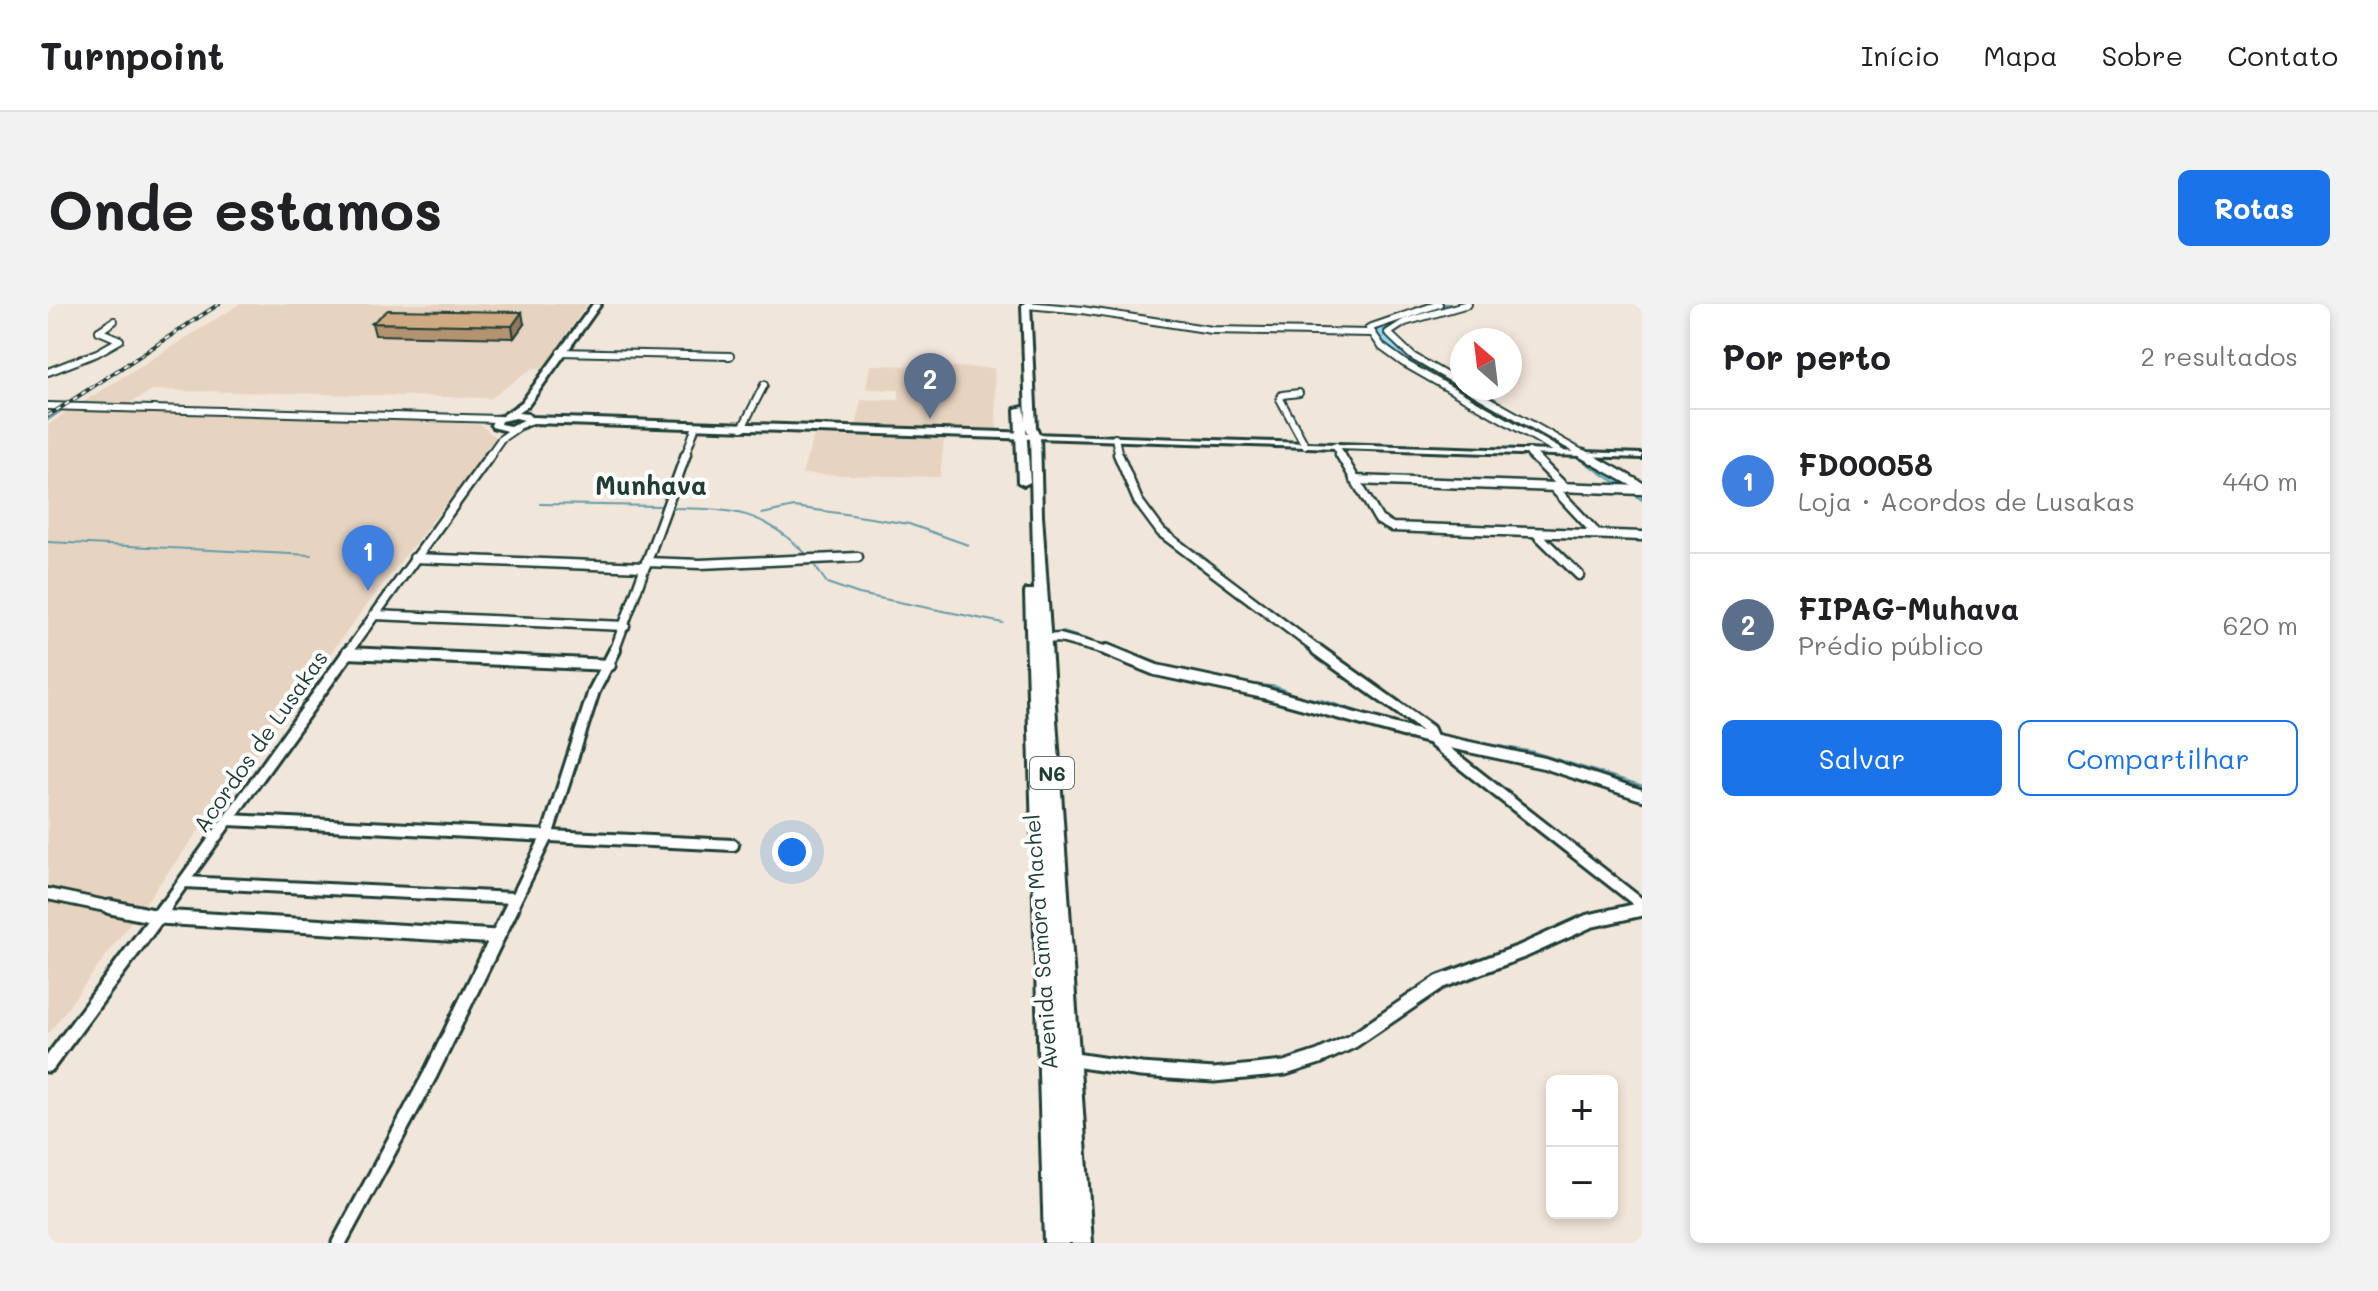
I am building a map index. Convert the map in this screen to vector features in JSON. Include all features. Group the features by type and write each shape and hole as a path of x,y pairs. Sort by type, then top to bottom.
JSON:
{"highway":[{"name":"Avenida Samora Machel","path":"1018,304 1036,515 1080,1243"},
{"name":"Avenida Samora Machel","path":"1026,304 1047,1056 1056,1243"}],"main road":[{"path":"499,422 525,404 597,304"},
{"path":"523,423 525,404"},
{"path":"499,422 1028,436"}],"street":[{"path":"1026,304 1212,330 1370,331"},
{"path":"1439,304 1369,326 1370,331 1382,347 1404,363 1562,453"},
{"path":"1450,379 1412,356 1388,333 1405,322 1468,304"},
{"path":"48,372 97,353 120,340 99,331 114,321"},
{"path":"560,352 730,356"},
{"path":"742,428 764,385"},
{"path":"1299,393 1282,395 1280,399 1305,445"},
{"path":"1488,400 1642,488"},
{"path":"48,406 499,422 501,439"},
{"name":"Acordos de Lusakas","path":"48,1065 159,917 501,439 523,423"},
{"path":"339,1243 430,1075 547,836 594,691 610,665 696,426"},
{"path":"1028,436 1642,456"},
{"path":"1115,438 1122,470 1161,532 1432,736 1642,907"},
{"path":"1336,446 1379,520 1392,527 1642,536"},
{"path":"1529,452 1565,488"},
{"path":"1354,480 1554,488 1642,488"},
{"path":"1554,488 1597,534"},
{"path":"1537,534 1579,575"},
{"path":"414,558 645,565 858,557"},
{"path":"374,615 625,626"},
{"path":"1044,639 1060,638 1102,648 1156,670 1264,693 1544,763 1642,795"},
{"path":"347,653 610,665"},
{"path":"228,820 733,845"},
{"path":"184,882 514,898"},
{"path":"48,894 159,917 497,937"},
{"path":"1047,1056 1154,1073 1220,1077 1297,1065 1350,1043 1424,989 1524,950 1557,933 1642,907"}],"shaded area":[{"path":"240,304 587,304 544,368 533,368 491,398 153,390 125,406 78,405"},
{"path":"870,365 994,368 997,431 856,427 861,400 899,400 899,390 866,389"},
{"path":"70,409 438,422 481,425 495,437 48,1034 48,425"},
{"path":"814,436 944,439 940,477 802,474"}],"water":[{"path":"1444,304 1463,304 1384,330 1397,344 1450,381 1450,386 1405,361 1378,339 1373,330"},
{"path":"1475,400 1482,400 1642,490 1642,500 1575,456"}],"building":[{"path":"388,310 522,312 512,326 372,323"}],"waterway":[{"path":"48,420 61,411"},
{"path":"540,504 660,506"},
{"path":"762,514 794,507 845,514 909,524 968,545"},
{"path":"672,508 713,509 746,515 776,529 808,556"},
{"path":"48,542 311,555"},
{"path":"812,562 827,583 859,594 1003,623"},
{"path":"1063,632 1109,646"},
{"path":"1246,684 1276,687 1301,698 1320,700 1404,726"},
{"path":"1462,740 1532,752 1642,786"}],"railway":[{"path":"48,416 219,304"}],"place":[{"name":"FIPAG-Muhava","path":"930,419"},
{"name":"FD00058","path":"368,591"}],"district":[{"name":"Munhava","path":"651,485"}]}
